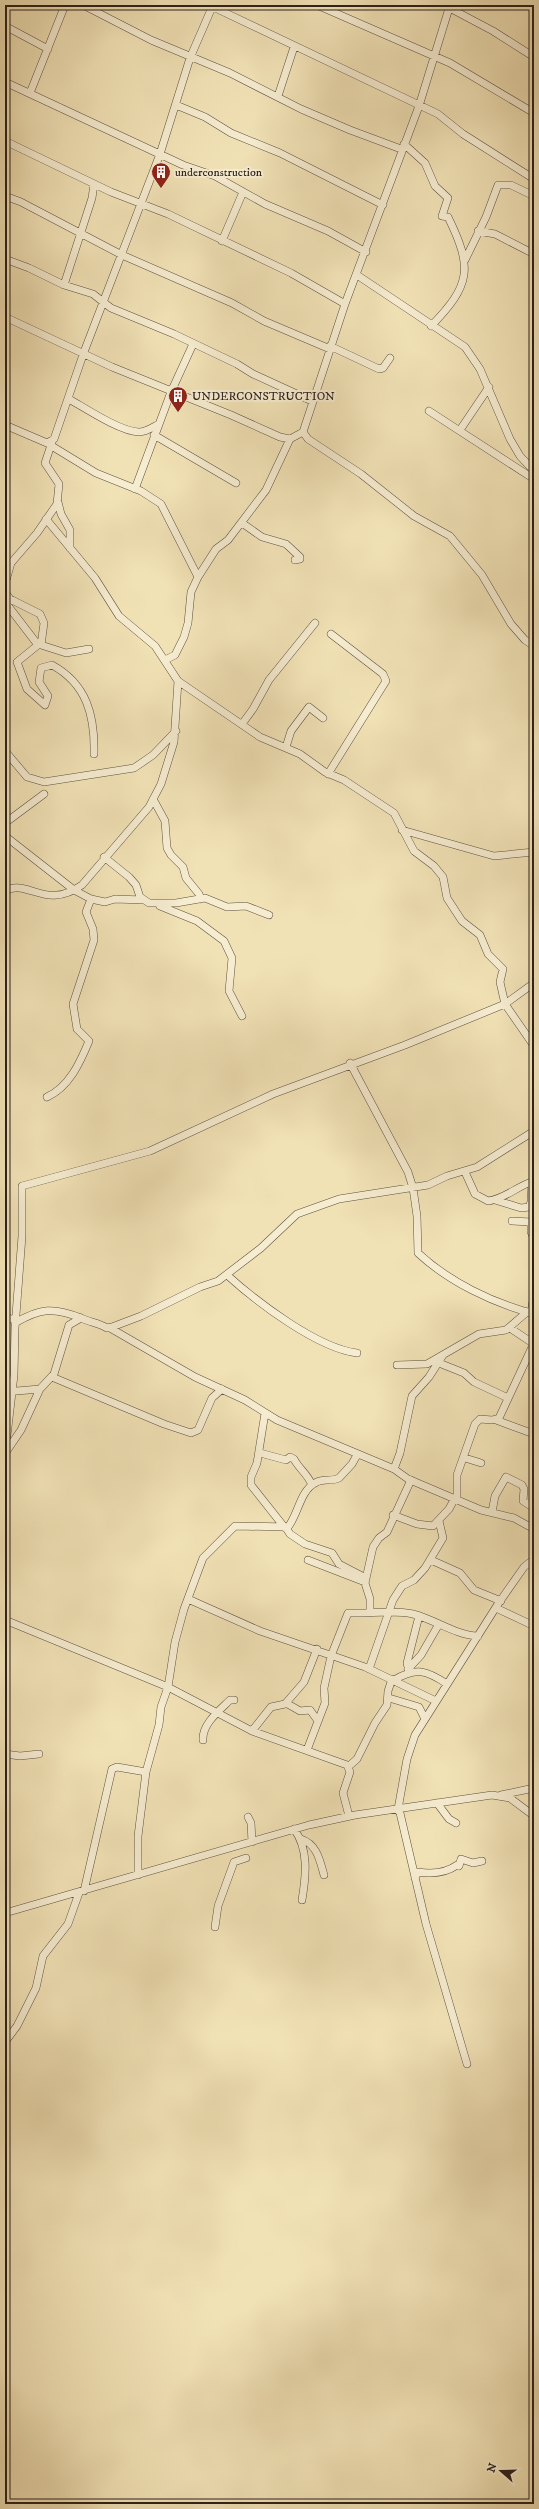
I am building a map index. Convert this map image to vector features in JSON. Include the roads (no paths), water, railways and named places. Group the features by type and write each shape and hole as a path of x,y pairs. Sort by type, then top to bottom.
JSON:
{"street":[{"path":"30,93 65,5"},
{"path":"83,5 190,58 278,96 350,130 402,146 425,163 435,186 448,198 442,216 448,217 461,244 465,260 464,273 457,296 431,326"},
{"path":"317,5 433,56 477,78 534,113"},
{"path":"70,548 70,530 61,514 58,502 59,484 45,463 69,399 84,352 122,255 128,233 142,203 160,154 190,58 212,6 438,114 462,134 534,179"},
{"path":"165,660 175,655 184,638 188,624 191,592 198,577 216,549 228,540 266,490 290,439 303,432 345,304 383,205 402,146 419,106 448,6 493,31 534,57"},
{"path":"5,26 48,49"},
{"path":"278,96 294,46"},
{"path":"5,82 160,154 214,176 243,192 349,242 366,252"},
{"path":"176,105 205,117 231,133 280,153 383,205"},
{"path":"5,141 94,184 142,203 291,273 345,304"},
{"path":"64,285 94,192 94,184"},
{"path":"465,260 478,230 486,217 498,185 511,185 534,196"},
{"path":"222,241 243,192"},
{"path":"5,196 21,202 122,255 232,302 264,321 379,369 383,368 390,358"},
{"path":"478,230 495,234 534,254"},
{"path":"5,259 29,268 64,285 93,294 111,308 193,344 312,401"},
{"path":"357,275 403,304 431,326 465,347 480,369 510,439 520,456 534,471"},
{"path":"5,317 171,392 231,415 280,437 290,439"},
{"path":"135,489 171,392 193,344"},
{"path":"460,430 489,388"},
{"path":"69,399 102,418 137,432 145,431 159,424"},
{"path":"429,411 534,479"},
{"path":"5,425 51,444 96,473 135,489 161,504 198,577"},
{"path":"303,432 308,438 361,474 414,516 450,536 482,575 511,624 525,640 534,646"},
{"path":"154,435 198,459 236,483"},
{"path":"5,570 58,502"},
{"path":"46,519 95,578 120,618 141,632 165,660 178,681 260,737 286,747 328,774 344,780 392,812 414,851 436,868 443,878 447,898 462,921 480,936 488,954 503,968 500,982 505,1004 534,1046"},
{"path":"242,523 262,537 286,544 300,557 300,560 295,560"},
{"path":"5,584 11,563"},
{"path":"5,592 10,599 40,614 44,623 41,645 66,653 89,649"},
{"path":"5,602 38,645 17,662 27,689 45,705 48,696 39,682 41,668 52,665 66,672 87,700 94,732 94,754"},
{"path":"242,724 253,709 269,680 315,623"},
{"path":"328,774 386,681 383,674 331,634"},
{"path":"5,891 20,888 55,897 74,890 82,885 104,857 136,822 153,799 168,762 176,731 178,681"},
{"path":"286,747 291,731 309,707 323,718"},
{"path":"5,751 27,777 44,782 134,768 153,755 176,731"},
{"path":"5,823 44,794"},
{"path":"153,799 165,821 167,848 171,855 183,867 186,878 199,894 201,899"},
{"path":"402,830 494,856 534,852"},
{"path":"5,836 74,890 91,899 105,902 115,899 143,900 197,921 224,941 232,958 229,991 242,1016"},
{"path":"104,857 136,885 143,900"},
{"path":"154,904 207,898 227,907 246,906 269,915"},
{"path":"47,1097 58,1092 69,1081 89,1041 77,1029 73,1004 94,940 93,929 86,912 91,899"},
{"path":"5,1454 8,1392 22,1236 22,1186 150,1151 273,1094 350,1063 405,1045 505,1004 534,983"},
{"path":"350,1063 403,1160 413,1188 417,1216 418,1252 464,1286 530,1313"},
{"path":"110,1328 141,1316 227,1275 264,1246 297,1214 343,1199 428,1185 447,1176 465,1172 534,1132"},
{"path":"465,1172 475,1194 488,1201 495,1200 533,1181"},
{"path":"495,1200 521,1208 529,1207 531,1202 533,1181"},
{"path":"512,1222 531,1222 530,1232 534,1238"},
{"path":"227,1275 240,1287 316,1338 342,1351 357,1353"},
{"path":"397,1365 426,1364 478,1334 510,1328 530,1313 534,1295"},
{"path":"5,1317 15,1321 31,1313 47,1310 63,1311 110,1328 195,1377 266,1412 357,1455 394,1469 411,1480 456,1499 514,1518 534,1529"},
{"path":"5,1454 21,1430 40,1389 52,1377 61,1357 68,1328 81,1318"},
{"path":"496,1420 502,1414 534,1344 510,1328"},
{"path":"394,1469 400,1453 412,1396 444,1355"},
{"path":"439,1363 464,1373 474,1382 508,1398"},
{"path":"52,1377 164,1424 191,1433 198,1430 212,1398 222,1389"},
{"path":"8,1392 40,1389"},
{"path":"266,1412 262,1424 260,1453 251,1485 290,1534 306,1544 332,1553 339,1564 365,1580"},
{"path":"393,1515 423,1526 433,1526 439,1521 456,1499 457,1476 465,1458 476,1421 496,1420 534,1434"},
{"path":"260,1453 286,1460 290,1457 294,1459 297,1464 307,1473 312,1485"},
{"path":"285,1528 298,1510 301,1498 312,1485 322,1480 339,1478 352,1464 357,1455"},
{"path":"465,1458 480,1463"},
{"path":"492,1512 495,1496 506,1477 522,1485 524,1489 523,1501 534,1508"},
{"path":"370,1613 370,1600 365,1580 374,1543 387,1532 393,1515 411,1480"},
{"path":"369,1669 388,1612 402,1586 414,1580 432,1560 432,1554 443,1538 439,1521"},
{"path":"138,1875 138,1836 146,1772 168,1687 175,1642 188,1599 203,1558 234,1527 285,1528"},
{"path":"467,2064 415,1878 398,1809 411,1746 425,1719 496,1608 524,1567 534,1559"},
{"path":"308,1560 365,1580"},
{"path":"432,1560 460,1573 474,1590 501,1601"},
{"path":"188,1599 260,1631 317,1649 331,1656 369,1669 436,1701"},
{"path":"496,1608 534,1626"},
{"path":"307,1750 324,1703 324,1688 331,1656 347,1614 394,1611 420,1616 460,1633 478,1636"},
{"path":"409,1670 407,1663 420,1616"},
{"path":"5,1620 168,1687 252,1731 349,1766"},
{"path":"349,1816 343,1793 350,1772 349,1766 365,1745 375,1723 387,1705 389,1698 388,1691 393,1680 409,1670 421,1655 439,1624"},
{"path":"252,1731 273,1706 286,1703 304,1682 317,1649"},
{"path":"409,1670 431,1675 447,1684"},
{"path":"389,1698 419,1707 425,1719"},
{"path":"203,1740 203,1732 207,1724 230,1700 234,1700"},
{"path":"286,1703 300,1711 310,1710 318,1721"},
{"path":"5,1754 20,1756 39,1754"},
{"path":"5,2042 17,2026 36,1988 42,1956 68,1924 82,1892 112,1769 116,1767 146,1772"},
{"path":"5,1913 82,1892 294,1829 349,1816 498,1795 534,1788"},
{"path":"498,1795 510,1798 534,1816"},
{"path":"437,1803 449,1819 456,1823"},
{"path":"214,1927 218,1906 234,1862 248,1858 250,1843 248,1817"},
{"path":"294,1829 301,1839 306,1873 302,1900"},
{"path":"301,1839 308,1841 319,1856 324,1875"},
{"path":"415,1878 418,1872 430,1874 449,1871 456,1865 459,1866 462,1859 473,1863 482,1861"}],"place":[{"name":"underconstruction","path":"161,189"},
{"name":"UNDERCONSTRUCTION","path":"178,413"}]}
